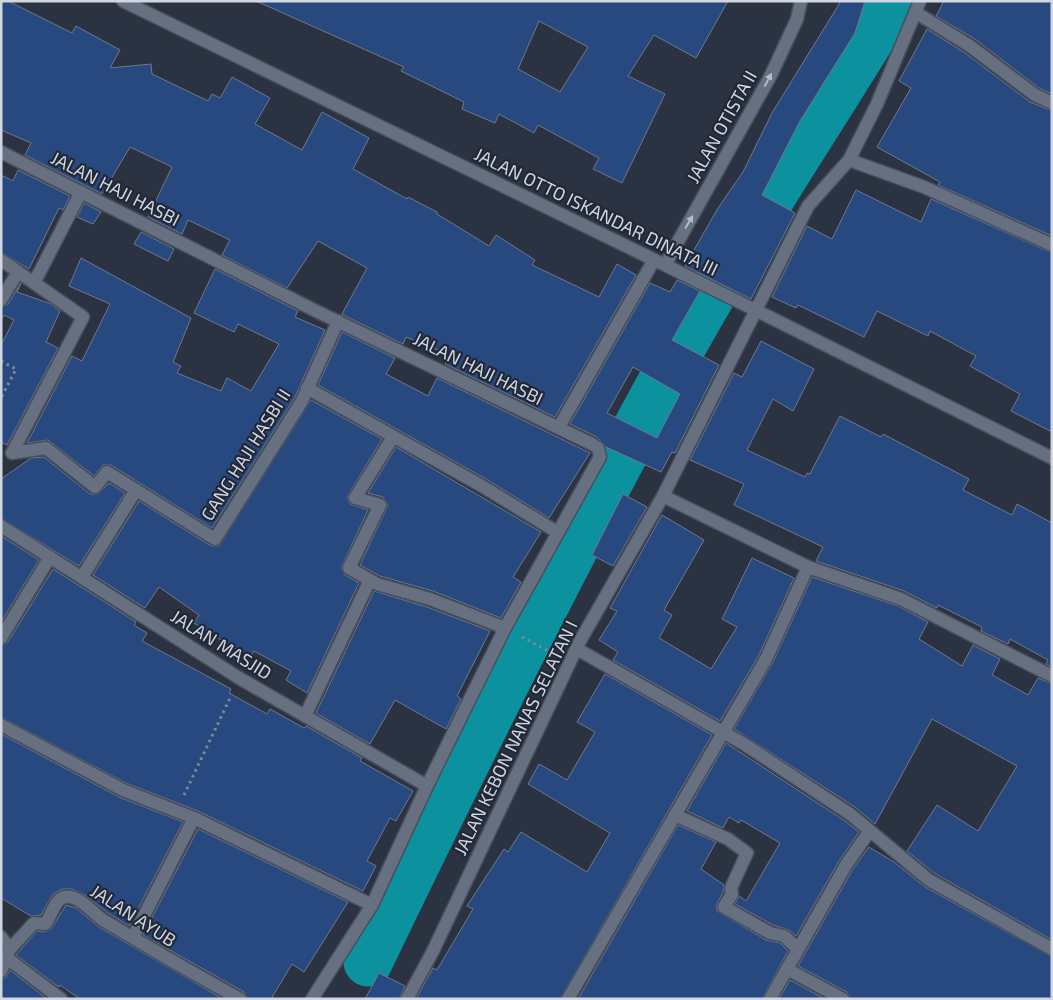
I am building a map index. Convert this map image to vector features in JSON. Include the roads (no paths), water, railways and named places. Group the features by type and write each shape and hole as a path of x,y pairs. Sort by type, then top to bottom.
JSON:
{"street":[{"name":"JALAN OTTO ISKANDAR DINATA III","path":"123,1 660,262 1052,458"},
{"name":"JALAN OTISTA II","path":"559,428 771,75 797,19 801,1"},
{"path":"918,7 1035,95 1052,104"},
{"name":"JALAN KEBON NANAS SELATAN I","path":"407,999 433,951 577,649 662,496 808,206 849,160 877,104 918,7"},
{"name":"JALAN HAJI HASBI","path":"1,152 338,321 596,446 600,457 557,532 510,631 427,786 372,905 312,999"},
{"path":"849,160 924,188 1052,245"},
{"path":"34,283 81,192"},
{"name":"GANG HAJI HASBI II","path":"1,260 83,317 12,453 46,448 95,487 107,472 215,540 308,388 338,321"},
{"path":"1,300 18,272"},
{"path":"308,388 482,486 557,532"},
{"path":"393,437 355,498 380,505 348,568 370,580 395,590 430,599 510,631"},
{"path":"82,577 136,490"},
{"path":"662,496 808,567 901,599 1052,676"},
{"name":"JALAN MASJID","path":"1,526 239,678 427,786"},
{"path":"1,638 50,557"},
{"path":"568,999 766,659 808,567"},
{"path":"305,716 370,580"},
{"path":"577,649 724,731 850,814 869,832 929,880 1052,949"},
{"path":"1,725 123,790 194,818 372,905"},
{"path":"675,815 728,839 747,852 731,888 732,894 724,907 770,932 784,936 798,948"},
{"path":"133,937 194,818"},
{"path":"770,999 846,865 869,832"},
{"name":"JALAN AYUB","path":"9,954 34,923 45,924 60,899 67,896 75,899 94,914 177,965 240,999"},
{"path":"1,937 9,954 62,999"},
{"path":"1,971 9,954"},
{"path":"787,969 843,999"}],"waterway":[{"path":"368,962 519,656 637,428 729,264 893,1"}]}
